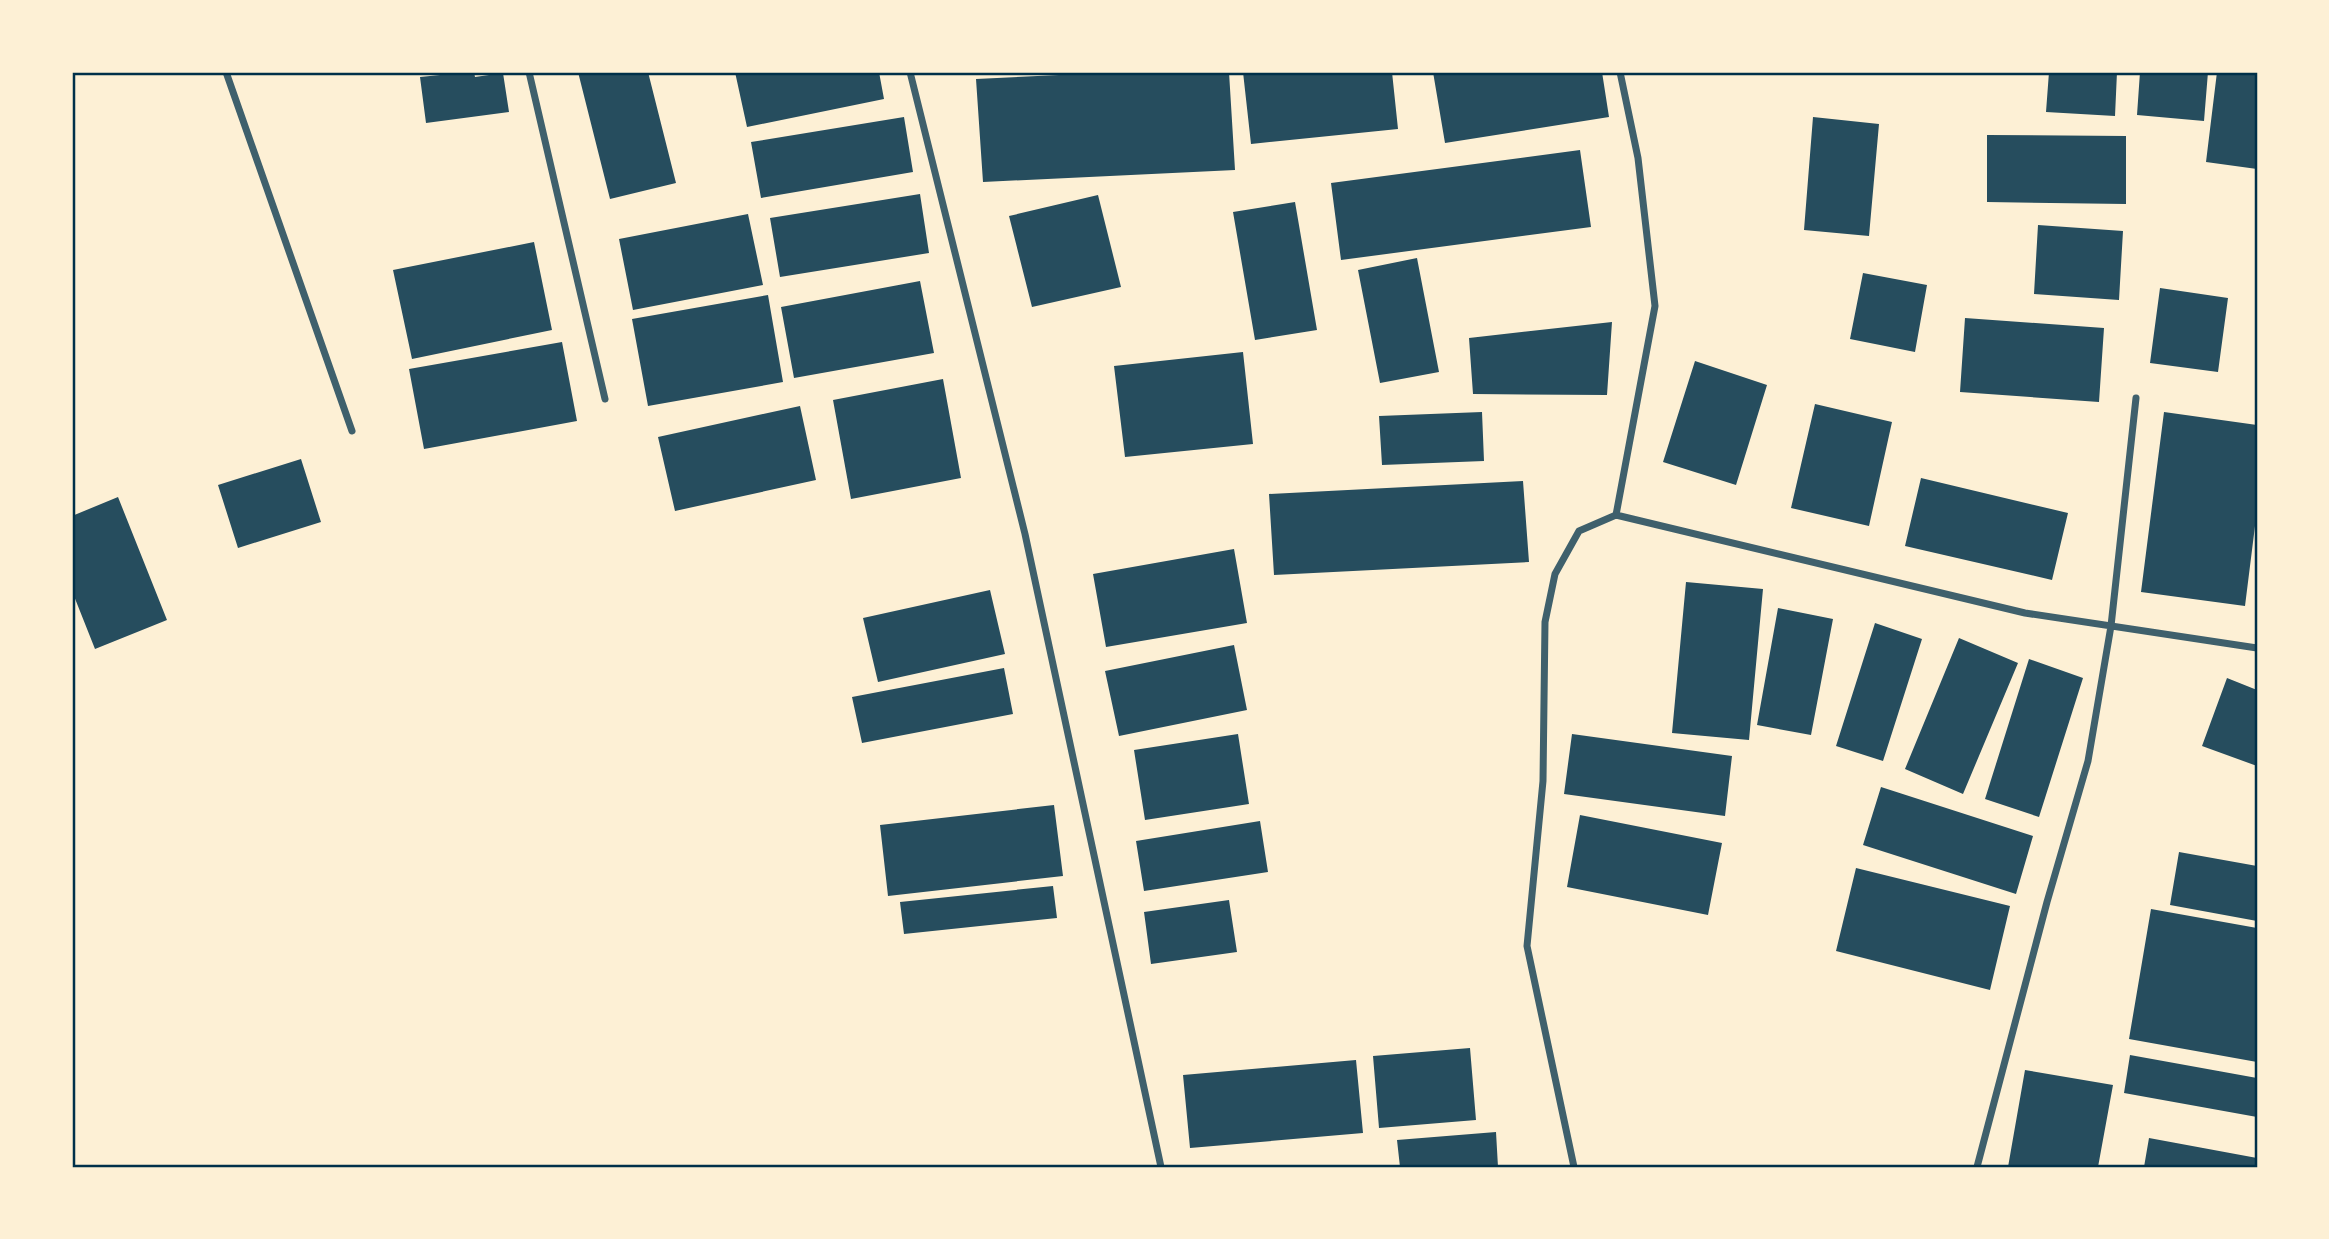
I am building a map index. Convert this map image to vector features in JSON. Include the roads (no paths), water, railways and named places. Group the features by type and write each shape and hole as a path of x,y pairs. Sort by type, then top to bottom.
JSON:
{"street":[{"path":"226,72 352,430"},
{"path":"529,72 605,399"},
{"path":"910,72 1025,534 1161,1167"},
{"path":"1616,515 1655,306 1638,158 1620,72"},
{"path":"1977,1167 2043,915 2088,761 2111,626 2136,398"},
{"path":"1574,1167 1527,946 1543,781 1545,622 1555,574 1579,531 1616,515 2025,613 2257,648"}]}
